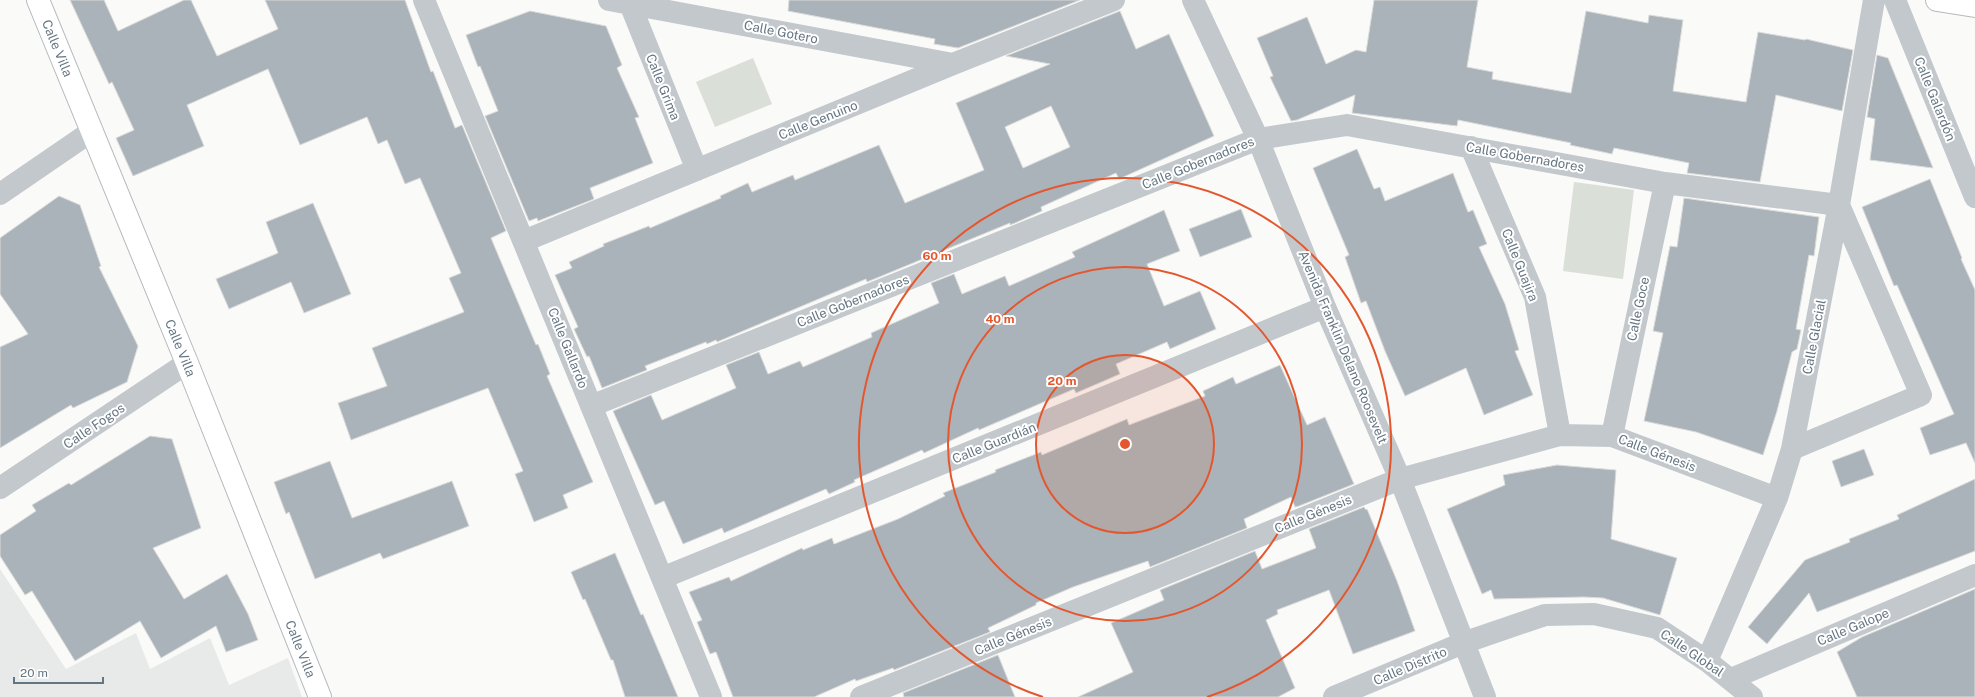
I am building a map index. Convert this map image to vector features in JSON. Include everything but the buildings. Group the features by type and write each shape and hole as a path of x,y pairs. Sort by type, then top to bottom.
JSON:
{"main road":[{"name":"Calle Villa","path":"38,0 187,363 320,697"},
{"path":"1937,0 1975,6"}],"street":[{"name":"Calle Gallardo","path":"424,0 711,697"},
{"name":"Calle Gotero","path":"609,0 953,64"},
{"name":"Calle Genuino","path":"524,241 953,64 1114,0"},
{"name":"Avenida Franklin Delano Roosevelt","path":"1193,0 1258,139 1324,308 1400,479 1463,644 1485,697"},
{"name":"Calle Glacial","path":"1707,661 1776,498 1792,449 1839,205 1874,0"},
{"name":"Calle Galardón","path":"1895,0 1975,197"},
{"name":"Calle Grima","path":"630,4 697,170"},
{"name":"Calle Gobernadores","path":"591,406 1258,139 1347,125 1665,182 1839,205"},
{"path":"0,194 92,131"},
{"name":"Calle Guajira","path":"1471,147 1535,297 1560,435"},
{"name":"Calle Goce","path":"1612,436 1665,182"},
{"path":"1792,449 1921,395 1839,205"},
{"name":"Calle Guardián","path":"662,578 1324,308"},
{"name":"Calle Fogos","path":"0,488 187,363"},
{"name":"Calle Génesis","path":"861,697 1400,479 1560,435 1612,436 1776,498"},
{"name":"Calle Galope","path":"1731,679 1975,575"},
{"name":"Calle Global","path":"1463,644 1545,615 1594,614 1657,628 1707,661 1752,697"},
{"name":"Calle Distrito","path":"1334,697 1463,644"}],"shaded area":[{"path":"753,58 772,104 715,127 696,82"},
{"path":"1574,182 1634,190 1623,279 1563,271"},
{"path":"0,569 66,669 136,633 150,669 210,638 229,685 288,658 302,697 0,697"}]}
